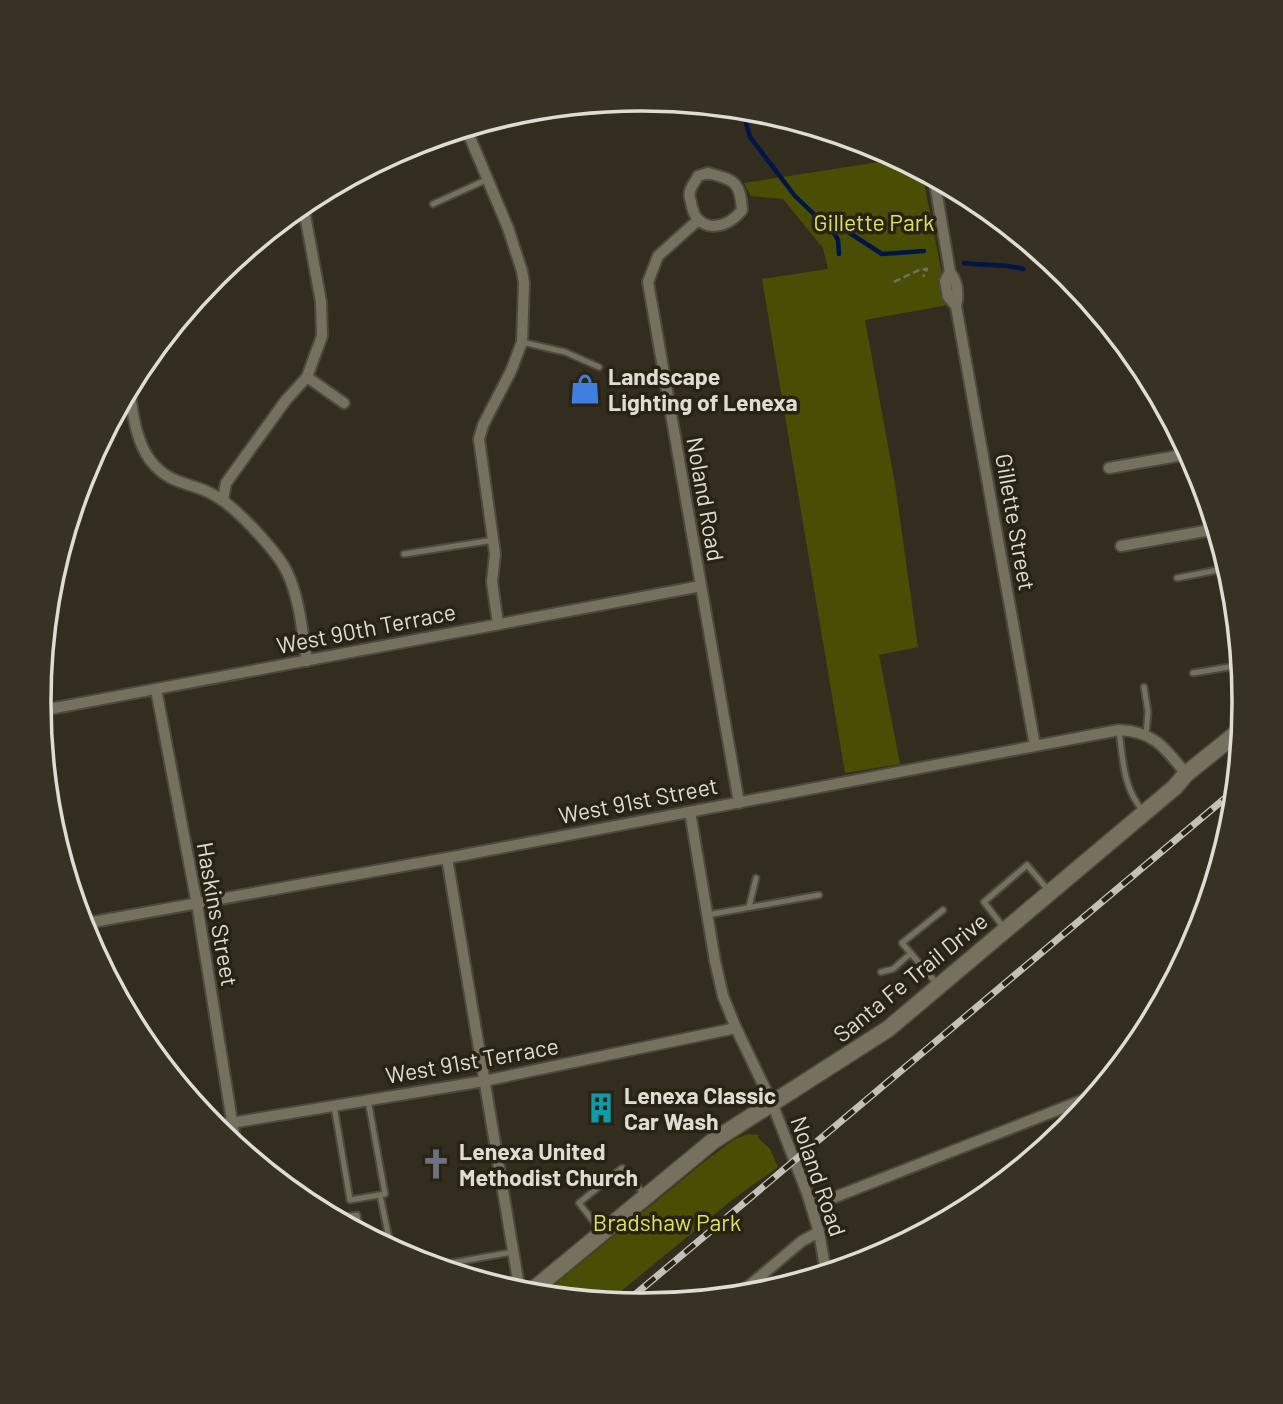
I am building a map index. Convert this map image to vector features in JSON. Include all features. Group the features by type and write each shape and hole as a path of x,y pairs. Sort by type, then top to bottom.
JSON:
{"main road":[{"name":"Santa Fe Trail Drive","path":"540,1284 713,1141 860,1049 940,987 1231,738"}],"street":[{"path":"470,137 522,271 522,342 479,439 494,540 492,582 498,624"},
{"path":"708,173 722,177 740,191 742,210 734,220 715,227 697,221 692,215 689,192 698,176 708,173"},
{"name":"Gillette Street","path":"935,189 950,272 945,281 948,297 956,306 1035,746"},
{"path":"223,500 226,483 285,400 307,377 322,335 323,317 305,217"},
{"name":"Noland Road","path":"697,221 658,256 648,282 739,803"},
{"path":"307,377 344,403"},
{"path":"132,403 141,443 158,469 173,480 212,493 223,500 236,511 286,569 294,588 307,661"},
{"path":"1109,468 1178,456"},
{"path":"1121,546 1206,530"},
{"name":"West 90th Terrace","path":"51,709 701,586"},
{"name":"Haskins Street","path":"156,690 197,904 233,1128"},
{"name":"West 91st Street","path":"94,922 447,858 1119,730 1146,735 1163,745 1186,774"},
{"name":"Noland Road","path":"690,812 723,996 772,1103 812,1206 825,1263"},
{"path":"447,858 518,1279"},
{"name":"West 91st Terrace","path":"228,1124 484,1081 736,1028"},
{"path":"812,1206 1079,1100"},
{"path":"754,1282 802,1241 819,1232"}],"lane":[{"path":"433,204 488,179"},
{"path":"522,342 565,352 599,367"},
{"path":"404,554 494,540"},
{"path":"1177,578 1217,570"},
{"path":"1192,673 1231,667"},
{"path":"1144,687 1148,712 1146,735"},
{"path":"1119,730 1124,771 1133,800 1144,813"},
{"path":"1006,930 984,902 1027,865 1050,893"},
{"path":"749,907 756,878"},
{"path":"708,915 819,895"},
{"path":"940,987 902,943 943,911"},
{"path":"881,972 893,969 911,953"},
{"path":"334,1106 350,1200 380,1195 385,1194 368,1100"},
{"path":"602,1232 579,1203 622,1168 646,1196"},
{"path":"380,1195 388,1236"},
{"path":"456,1262 513,1252"}],"path":[{"path":"894,282 919,270 937,266"},
{"path":"923,277 927,269"}],"green space":[{"name":"Gillette Park","path":"881,162 924,183 948,305 865,320 895,484 918,647 879,655 900,764 845,773 762,279 828,269 823,248 783,199 751,196 744,183"},
{"name":"Bradshaw Park","path":"748,1134 759,1135 758,1138 770,1149 778,1167 732,1200 620,1292 553,1286 704,1162 735,1139"}],"waterway":[{"path":"745,121 750,137 795,196 819,219 842,228 882,254 924,251"},
{"path":"828,223 838,240 839,254"},
{"path":"964,263 1023,269"}],"railway":[{"path":"637,1293 1224,799"}],"place":[{"name":"Landscape Lighting of Lenexa","path":"585,389"},
{"name":"Lenexa Classic Car Wash","path":"601,1108"},
{"name":"Lenexa United Methodist Church","path":"436,1164"}]}
